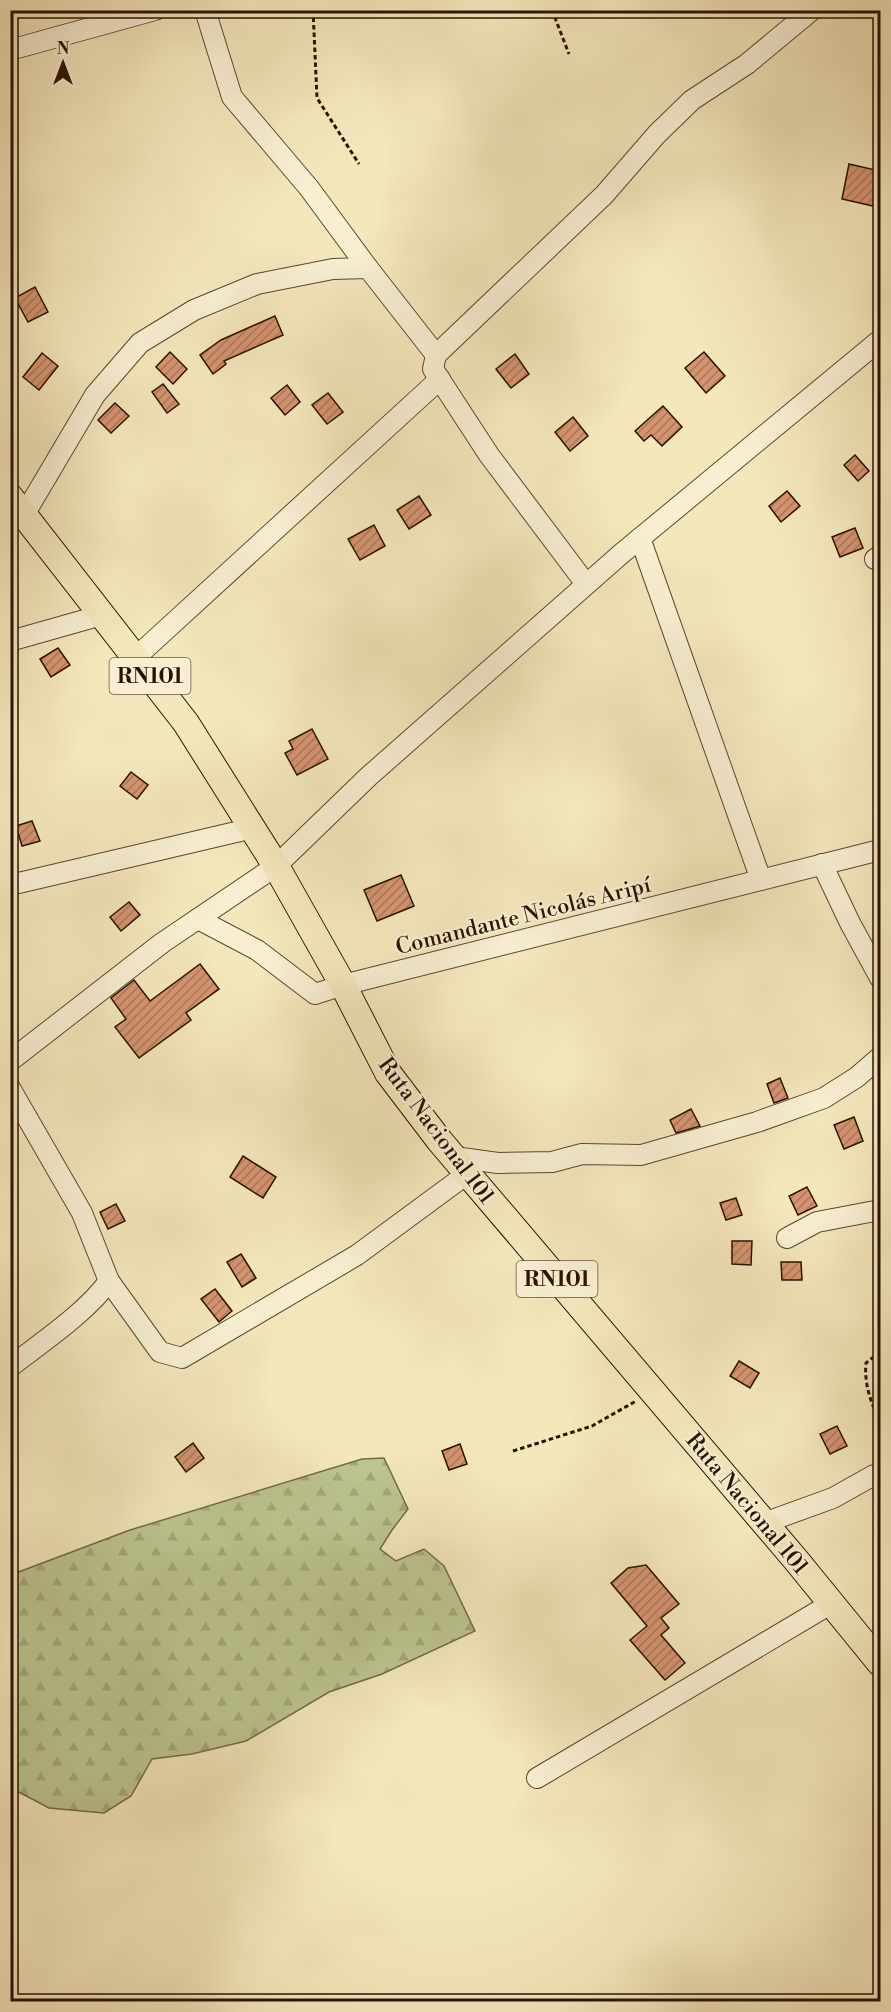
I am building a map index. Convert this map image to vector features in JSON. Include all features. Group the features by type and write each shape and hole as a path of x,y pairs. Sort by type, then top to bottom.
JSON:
{"main road":[{"name":"Ruta Nacional 101","path":"17,506 186,723 276,866 343,985 388,1073 460,1165 764,1522 880,1663"}],"street":[{"path":"10,50 155,10"},
{"path":"205,10 232,97 309,188 436,355"},
{"path":"586,584 489,455 433,369 436,355 604,195 657,134 692,100 747,64 812,10"},
{"path":"17,506 95,395 140,343 194,310 257,284 333,269 368,267"},
{"path":"10,1061 162,943 276,866 368,777 586,584 880,340"},
{"path":"135,658 440,380"},
{"path":"640,538 761,880"},
{"path":"10,642 102,615"},
{"path":"10,885 253,828"},
{"name":"Comandante Nicolás Aripí","path":"198,919 257,950 315,994 343,985 880,850"},
{"path":"822,864 880,978"},
{"path":"10,1088 82,1213 109,1281 160,1352 182,1358 357,1255 460,1165 552,1162 582,1154 641,1155 757,1122 824,1098 857,1077 880,1057"},
{"path":"787,1238 817,1222 880,1210"},
{"path":"10,1367 100,1294 109,1281"},
{"path":"764,1522 833,1498 874,1475 880,1474"},
{"path":"537,1778 832,1603"}],"path":[{"path":"313,10 316,98 359,164"},
{"path":"552,10 569,54"},
{"path":"880,1352 866,1363 865,1378 880,1422"},
{"path":"513,1451 592,1426 653,1391"}],"green space":[{"path":"384,1458 408,1509 380,1549 396,1561 424,1549 444,1566 475,1631 382,1674 329,1692 246,1741 192,1754 152,1759 131,1796 104,1813 49,1808 11,1788 11,1577 16,1573 130,1530 362,1459"}],"building":[{"path":"849,164 880,171 873,206 842,199"},
{"path":"35,287 48,312 28,322 15,298"},
{"path":"275,316 283,335 224,361 226,364 213,374 200,355 221,340"},
{"path":"170,352 187,369 173,384 156,367"},
{"path":"704,352 725,376 706,393 685,368"},
{"path":"42,353 58,366 39,390 23,377"},
{"path":"515,354 529,374 511,388 496,369"},
{"path":"163,384 179,404 167,413 152,392"},
{"path":"287,385 300,402 285,415 271,398"},
{"path":"328,393 343,412 327,424 312,405"},
{"path":"115,403 129,416 111,433 98,420"},
{"path":"663,406 682,427 662,446 651,435 644,441 635,431"},
{"path":"573,417 588,436 570,451 555,432"},
{"path":"855,455 869,471 858,481 844,465"},
{"path":"787,491 800,506 781,522 769,506"},
{"path":"419,496 431,515 409,529 397,510"},
{"path":"374,525 385,546 360,560 348,539"},
{"path":"855,528 863,548 840,557 832,537"},
{"path":"58,648 70,665 51,677 40,659"},
{"path":"312,729 328,759 297,775 285,753 293,749 289,741"},
{"path":"131,772 148,785 137,799 120,786"},
{"path":"32,821 40,841 22,846 16,826"},
{"path":"401,875 414,906 377,921 364,890"},
{"path":"129,902 140,915 121,931 110,917"},
{"path":"200,964 219,989 186,1013 191,1020 139,1058 115,1027 126,1019 111,998 134,980 150,1001"},
{"path":"780,1078 788,1098 774,1103 767,1084"},
{"path":"691,1109 700,1126 676,1133 670,1120"},
{"path":"854,1117 863,1141 844,1149 834,1125"},
{"path":"243,1156 276,1177 263,1198 230,1177"},
{"path":"807,1187 817,1206 798,1215 789,1196"},
{"path":"736,1198 742,1215 726,1220 720,1203"},
{"path":"116,1204 125,1221 108,1229 100,1212"},
{"path":"732,1241 752,1241 751,1265 732,1264"},
{"path":"241,1254 256,1278 242,1287 227,1262"},
{"path":"781,1262 801,1262 802,1280 782,1280"},
{"path":"215,1289 232,1311 219,1322 201,1299"},
{"path":"739,1361 759,1373 750,1388 730,1376"},
{"path":"837,1426 847,1446 830,1454 820,1434"},
{"path":"193,1443 204,1458 186,1472 175,1457"},
{"path":"460,1444 467,1464 449,1470 442,1451"},
{"path":"646,1565 679,1604 661,1618 669,1628 661,1635 685,1663 665,1680 630,1640 647,1626 611,1583 628,1568"}]}
